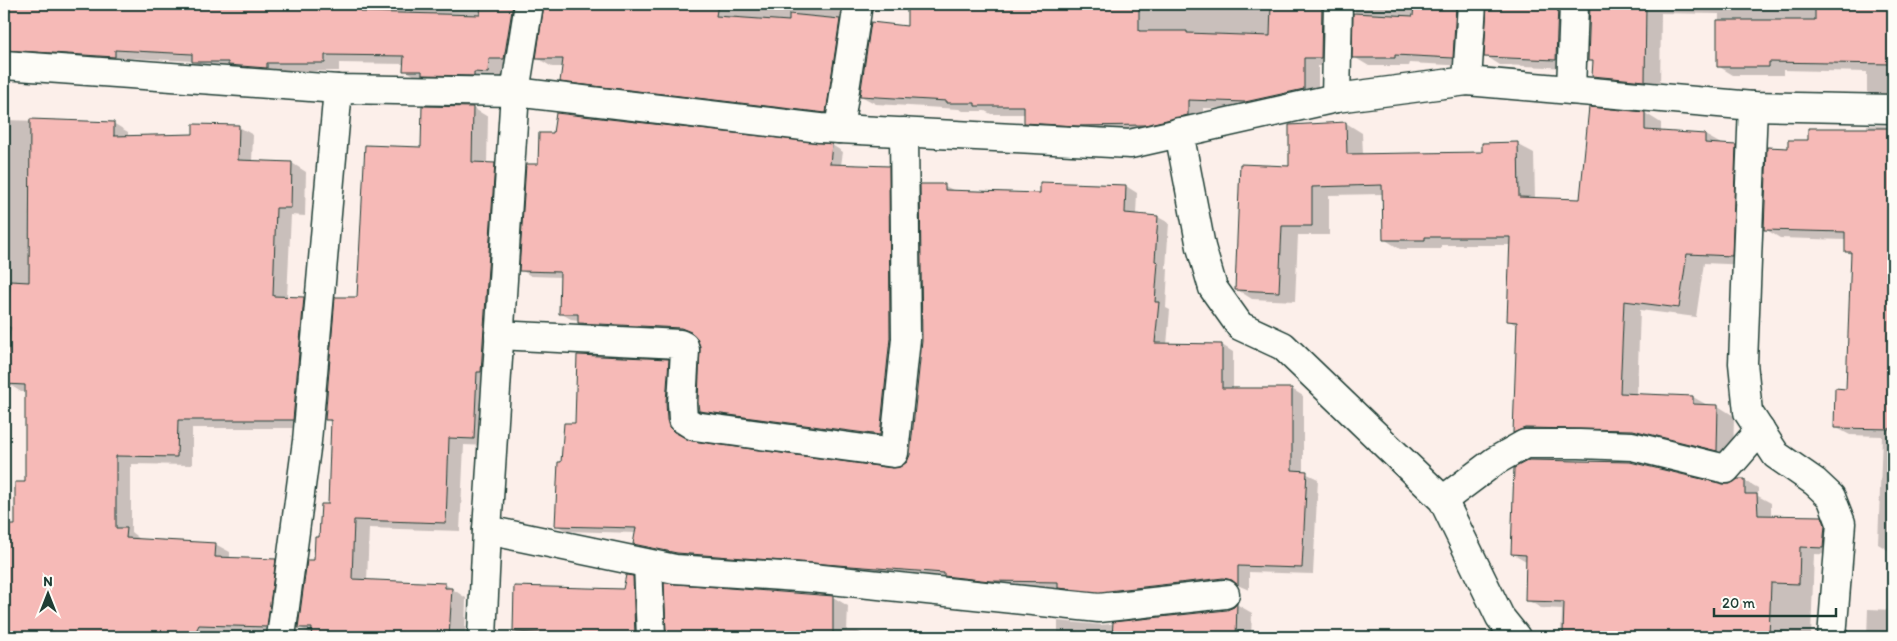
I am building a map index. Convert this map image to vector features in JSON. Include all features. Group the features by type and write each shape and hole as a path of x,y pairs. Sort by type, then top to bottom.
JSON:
{"street":[{"path":"482,637 515,92 529,4"},
{"path":"839,129 858,4"},
{"path":"1336,98 1338,4"},
{"path":"1466,81 1472,4"},
{"path":"1571,90 1574,4"},
{"path":"4,65 338,89 515,92 820,128 1130,144 1336,98 1466,81 1753,106 1893,109"},
{"path":"281,637 307,441 338,89"},
{"path":"1753,106 1743,363 1748,412 1776,455 1815,482 1831,497 1840,523 1832,637"},
{"path":"499,335 680,344 684,346 685,350 683,419 688,423 694,426 894,453 906,340 904,132"},
{"path":"1179,132 1201,247 1213,288 1240,326 1283,346 1443,500 1500,617 1516,637"},
{"path":"1443,500 1495,461 1525,444 1632,446 1726,470 1760,430"},
{"path":"487,530 675,569 812,578 1099,608 1225,594"},
{"path":"648,564 651,637"}],"building":[{"path":"4,4 360,4 361,12 480,15 481,4 513,4 504,59 489,59 488,73 474,72 474,76 422,75 422,71 403,71 404,56 325,55 325,63 267,63 267,68 228,65 228,62 192,62 192,54 115,50 115,57 4,50"},
{"path":"544,4 718,4 716,16 789,21 789,14 840,19 826,113 560,82 563,59 536,59"},
{"path":"907,4 1139,4 1139,31 1187,31 1187,33 1270,36 1271,4 1322,4 1321,58 1304,58 1304,89 1245,102 1188,100 1188,115 1145,125 1077,126 1024,123 1024,106 975,106 975,103 947,103 947,101 860,96 871,22 907,26"},
{"path":"1414,4 1456,4 1453,58 1395,55 1395,58 1352,58 1353,13 1413,16"},
{"path":"1487,4 1558,4 1556,60 1484,57"},
{"path":"1590,4 1646,4 1645,81 1592,76 1593,61 1588,61"},
{"path":"1815,4 1889,4 1890,64 1769,62 1769,67 1717,67 1717,20 1815,20"},
{"path":"422,106 473,107 472,162 495,163 481,372 477,372 474,439 449,438 446,523 354,520 352,579 445,583 445,588 452,588 449,637 311,637 312,628 298,628 307,560 314,560 315,537 319,537 321,504 328,504 331,420 325,420 335,297 357,297 365,145 421,147"},
{"path":"1589,107 1645,112 1645,130 1705,134 1705,143 1736,145 1732,256 1687,254 1679,308 1624,301 1620,393 1693,396 1693,404 1718,405 1717,451 1633,430 1525,428 1513,433 1517,322 1507,321 1510,237 1425,237 1425,240 1383,240 1382,185 1312,187 1312,226 1282,226 1279,292 1235,290 1240,164 1289,166 1289,125 1346,122 1347,154 1482,152 1482,143 1518,142 1519,197 1580,199"},
{"path":"556,113 832,144 830,164 889,166 890,338 880,435 699,411 700,346 696,337 691,332 681,328 578,323 578,314 559,314 560,272 519,271 526,164 538,164 539,133 553,133"},
{"path":"30,119 114,122 114,136 193,134 193,124 239,125 238,160 292,162 291,208 276,208 273,296 304,297 293,420 178,420 177,457 116,456 116,528 127,528 126,538 216,543 215,557 276,559 267,627 199,625 193,637 4,637 4,525 15,525 15,482 25,482 25,385 5,384 10,327 8,327 10,281 29,282"},
{"path":"1808,128 1893,128 1893,429 1834,428 1835,388 1846,389 1851,252 1845,252 1845,232 1764,230 1767,147 1788,148 1788,140 1808,140"},
{"path":"1040,182 1126,185 1125,213 1158,216 1155,261 1158,262 1155,302 1159,302 1155,343 1222,344 1222,388 1292,388 1292,470 1307,471 1302,568 1238,566 1238,585 1232,580 1223,578 1099,592 1058,588 1058,582 990,581 944,576 944,573 677,553 633,544 636,528 555,526 558,462 561,462 564,423 575,423 577,355 669,359 666,402 667,420 669,427 674,432 692,441 892,468 900,467 907,462 910,455 922,341 920,184 945,184 945,190 1040,193"},
{"path":"1529,460 1630,462 1723,484 1730,484 1738,479 1745,479 1745,494 1757,494 1758,515 1822,516 1825,525 1823,548 1800,547 1799,584 1771,583 1769,637 1563,635 1564,602 1525,601 1526,555 1511,554 1514,468"},
{"path":"626,575 633,576 635,637 513,632 514,586 623,589"},
{"path":"664,583 833,596 833,637 758,637 666,633"},
{"path":"1237,603 1236,637 1112,637 1113,622 1227,610 1234,607"}]}
